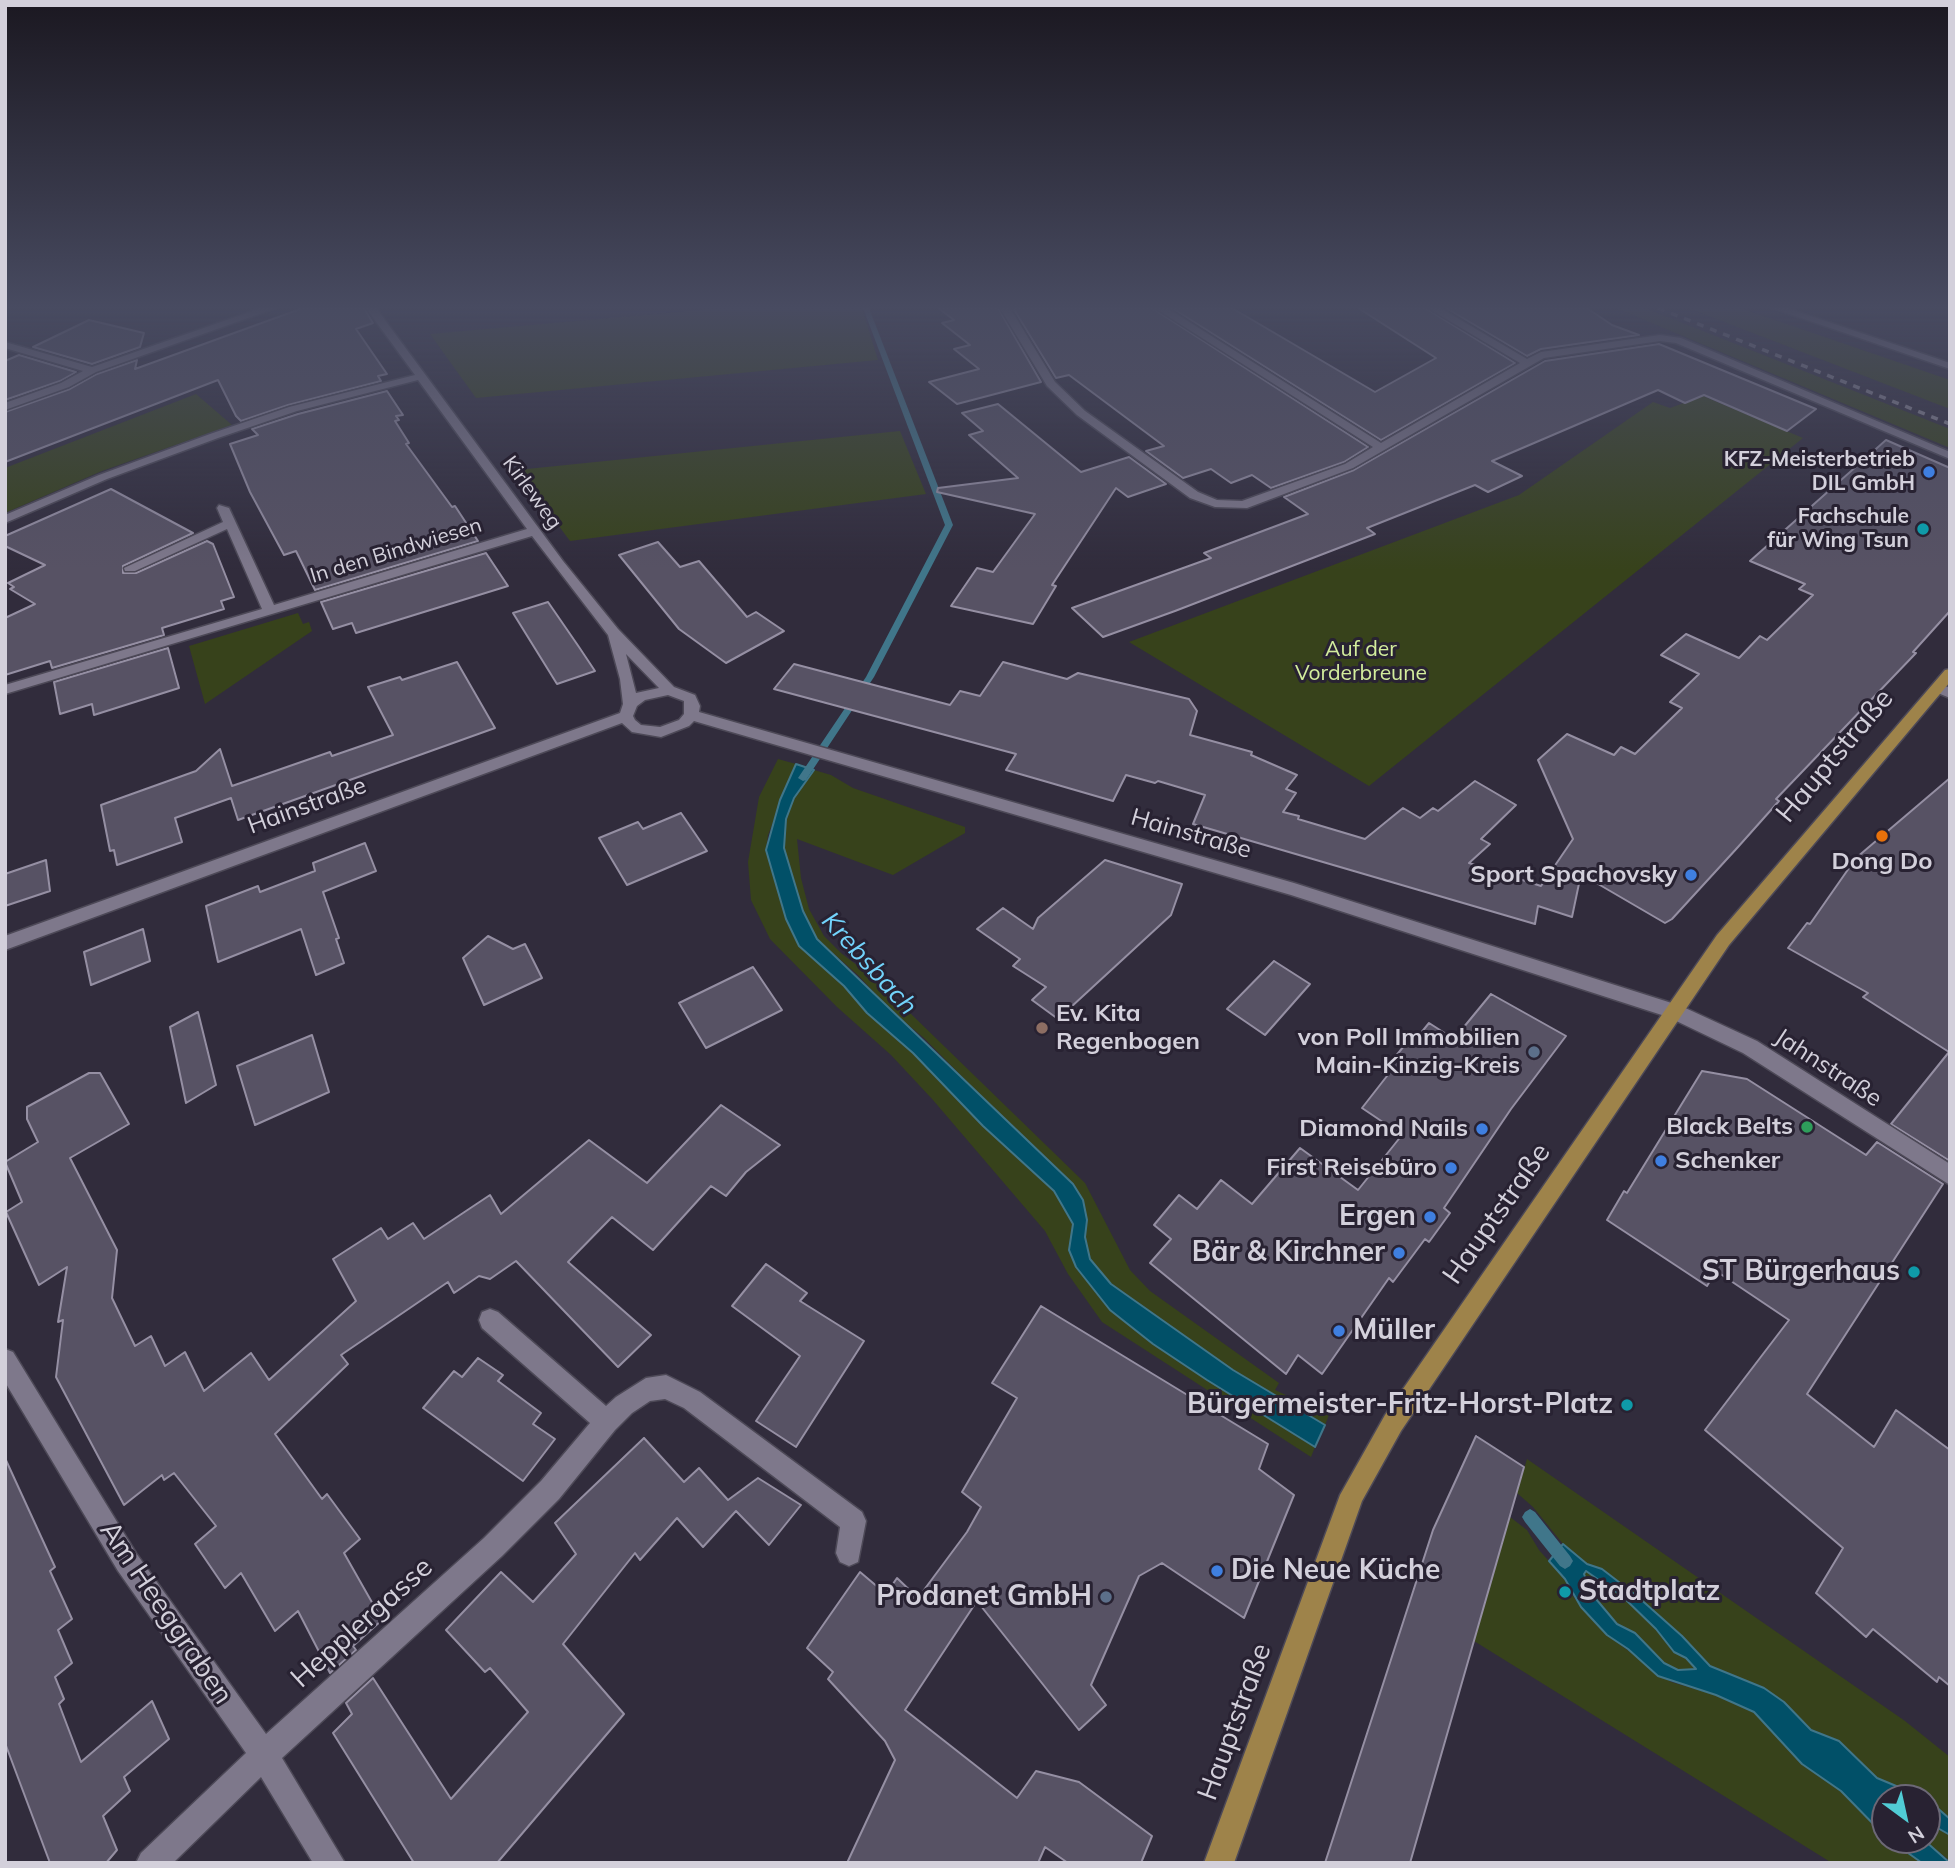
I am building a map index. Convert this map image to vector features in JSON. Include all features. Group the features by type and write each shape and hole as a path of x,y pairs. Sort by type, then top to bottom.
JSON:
{"main road":[{"name":"Hauptstraße","path":"1219,1863 1358,1485 1393,1423 1723,940 1944,691 1950,673"}],"street":[{"path":"5,407 37,395"},
{"path":"5,519 145,460 293,409 347,395"},
{"name":"Kirleweg","path":"435,395 613,632 669,690"},
{"path":"1063,395 1081,413 1194,495 1215,503 1243,505 1349,466 1470,395"},
{"path":"1298,395 1382,448"},
{"path":"1807,395 1950,456"},
{"path":"223,508 270,611"},
{"path":"130,568 230,523"},
{"name":"In den Bindwiesen","path":"5,690 535,531"},
{"name":"Kirleweg","path":"613,632 630,689 628,710"},
{"path":"669,690 690,698 693,706 691,715 684,723 661,732 637,729 629,723 628,710 640,696 669,690"},
{"name":"Hainstraße","path":"5,943 628,710"},
{"name":"Hainstraße","path":"691,715 790,741 1294,889 1674,1011"},
{"name":"Jahnstraße","path":"1674,1011 1750,1047 1950,1176"},
{"path":"490,1320 607,1422"},
{"name":"Am Heeggraben","path":"5,1360 127,1562 264,1755 330,1863"},
{"name":"Hepplergasse","path":"151,1863 264,1755 493,1547 550,1490 607,1422 646,1390 666,1387 692,1400 853,1521 849,1553"}],"green space":[{"path":"193,395 197,395 232,425 102,471 5,513 5,468"},
{"path":"474,395 506,395 476,398"},
{"path":"1824,395 1865,395 1950,429 1950,448"},
{"path":"1914,395 1950,395 1950,409"},
{"name":"Auf der Vorderbreune","path":"1703,396 1803,438 1369,786 1129,642 1519,495 1653,402 1670,408"},
{"path":"900,431 926,494 570,541 517,470"},
{"path":"298,613 303,624 309,622 312,631 205,704 189,646"},
{"path":"778,759 796,764 768,835 766,850 770,865 777,886 844,986 867,1013 913,1053 983,1126 1054,1191 1073,1225 1069,1250 1076,1267 1110,1310 1207,1380 1315,1447 1311,1457 1102,1322 1068,1274 1045,1231 933,1100 891,1055 837,1007 770,939 751,900 748,862 759,797"},
{"path":"814,770 831,775 853,788 965,827 965,833 893,875 797,839 801,878 809,909 824,936 875,979 1085,1183 1130,1270 1150,1291 1279,1383 1275,1390 1329,1415 1325,1425 1233,1370 1111,1284 1090,1259 1085,1237 1087,1220 996,1111 924,1038 890,1010 859,976 817,939 803,911 784,848 786,819 794,798"},
{"path":"1527,1459 1905,1721 1950,1757 1950,1819 1941,1811 1941,1784 1892,1784 1877,1778 1839,1742 1811,1730 1784,1702 1764,1688 1710,1666 1682,1636 1637,1596 1602,1569 1587,1564 1563,1544 1533,1507 1517,1493"},
{"path":"1510,1517 1527,1530 1539,1550 1565,1579 1571,1594 1607,1635 1671,1682 1716,1695 1754,1712 1802,1764 1841,1791 1871,1822 1871,1854 1909,1854 1922,1863 1832,1863 1474,1641"},
{"path":"1586,1571 1623,1597 1656,1629 1674,1652 1686,1658 1696,1670 1678,1670 1664,1663 1635,1633 1617,1624 1591,1593 1584,1574"},
{"path":"1941,1830 1950,1835 1950,1861 1941,1854"}],"water":[{"path":"796,764 814,770 794,798 786,819 784,848 803,911 817,939 1073,1184 1083,1200 1087,1220 1085,1237 1090,1259 1111,1284 1233,1370 1325,1425 1315,1447 1153,1344 1110,1310 1076,1267 1069,1250 1073,1224 1054,1191 983,1126 913,1053 867,1013 844,986 799,946 786,919 766,850 780,800"},
{"path":"1563,1544 1587,1564 1602,1569 1637,1596 1682,1636 1710,1666 1764,1688 1784,1702 1811,1730 1839,1741 1877,1778 1891,1784 1871,1784 1871,1822 1841,1791 1802,1764 1754,1712 1716,1695 1658,1676 1628,1649 1607,1635 1581,1607 1565,1579 1549,1561","holes":["1586,1571 1623,1597 1656,1629 1674,1652 1686,1658 1696,1669 1678,1670 1664,1663 1635,1633 1617,1624 1591,1593 1584,1574"]},
{"path":"1941,1811 1950,1819 1950,1835 1941,1830"},
{"path":"1909,1854 1940,1854 1950,1863 1922,1863"}],"building":[{"path":"5,395 19,395 5,400"},
{"path":"53,395 179,395 5,462 5,412"},
{"path":"226,395 326,395 241,421"},
{"path":"371,395 390,395 403,415 396,416 399,420 395,421 409,443 406,444 452,507 455,506 478,541 315,590 296,551 284,555 250,492 230,444 258,435 252,429"},
{"path":"946,395 991,395 957,404"},
{"path":"1096,395 1287,395 1368,447 1344,462 1271,488 1252,475 1231,483 1211,469 1183,478 1146,451 1164,446"},
{"path":"1310,395 1459,395 1381,440"},
{"path":"1485,395 1646,395 1492,461 1522,476 1488,492 1475,485 1367,528 1375,534 1175,611 1103,637 1072,608 1211,558 1204,553 1308,514 1284,497 1354,470"},
{"path":"1669,395 1704,395 1685,403"},
{"path":"1704,395 1783,395 1816,409 1787,431"},
{"path":"998,404 1081,472 1129,457 1166,484 1128,497 1116,488 1052,585 1056,586 1033,624 951,606 977,568 993,572 1035,514 937,492 938,488 1018,478 969,435 983,431 962,413"},
{"path":"1886,440 1950,468 1950,611 1913,652 1916,653 1776,799 1779,801 1738,847 1672,919 1665,923 1581,874 1572,917 1538,906 1535,924 1193,824 1205,795 1126,775 1113,801 1006,770 1016,754 774,689 794,664 950,705 960,691 980,696 1003,662 1067,679 1078,673 1189,699 1197,711 1190,735 1252,752 1251,755 1297,775 1286,789 1296,793 1283,812 1365,839 1403,808 1420,818 1433,808 1438,811 1475,781 1516,805 1481,839 1490,844 1469,863 1541,886 1573,839 1538,760 1567,734 1614,755 1621,747 1635,754 1682,708 1670,702 1699,674 1661,655 1686,634 1739,658 1760,636 1767,640 1813,595 1799,589 1805,584 1750,561"},
{"path":"111,489 193,533 123,566 123,573 136,573 207,541 213,544 234,597 221,601 224,609 162,628 164,635 52,668 50,661 5,675 5,618 35,604 10,589 14,587 8,583 45,565 5,546 5,536"},
{"path":"658,542 680,567 699,561 747,617 756,612 784,631 726,663 679,629 619,555"},
{"path":"486,553 508,586 356,633 352,623 333,629 321,602"},
{"path":"548,602 595,671 557,684 513,613"},
{"path":"168,648 179,688 94,715 92,704 60,714 54,682"},
{"path":"457,662 495,728 238,820 231,798 175,818 182,842 117,865 114,850 110,851 101,805 196,771 220,749 232,786 330,752 332,756 393,735 368,687 400,677 402,680"},
{"path":"1950,778 1950,1161 1891,1124 1949,1052 1863,997 1868,993 1788,948 1807,923 1810,924 1856,858"},
{"path":"681,813 707,851 627,885 599,838 638,822 643,829"},
{"path":"365,843 376,871 323,892 339,938 336,939 344,963 316,975 301,929 218,962 206,906 258,886 260,892 315,871 313,863"},
{"path":"46,860 50,891 5,906 5,874"},
{"path":"1105,860 1182,884 1171,915 1058,1019 1032,1000 1046,987 1013,966 1020,959 977,929 1003,908 1033,929 1038,918"},
{"path":"143,929 150,961 91,985 84,952"},
{"path":"488,936 513,949 525,944 542,978 484,1005 463,958"},
{"path":"1274,961 1310,984 1265,1035 1227,1009"},
{"path":"753,967 782,1010 706,1048 679,1003"},
{"path":"1491,994 1566,1036 1511,1109 1444,1208 1450,1213 1429,1242 1425,1239 1393,1282 1389,1278 1322,1374 1298,1355 1286,1374 1150,1263 1171,1239 1154,1225 1179,1195 1197,1209 1221,1180 1252,1204 1300,1148 1358,1190 1402,1135 1362,1108 1387,1076 1382,1073 1408,1041 1412,1044 1429,1023 1454,1039"},
{"path":"198,1012 216,1085 186,1103 170,1027"},
{"path":"312,1035 329,1092 255,1125 237,1066"},
{"path":"1702,1071 1747,1079 1866,1155 1877,1142 1943,1184 1807,1394 1874,1447 1896,1410 1950,1450 1950,1686 1939,1677 1937,1682 1873,1629 1866,1637 1816,1593 1843,1548 1705,1430 1789,1320 1716,1271 1707,1286 1607,1220 1624,1191 1627,1193"},
{"path":"89,1073 100,1073 129,1124 70,1158 117,1250 112,1298 135,1346 151,1336 165,1366 185,1352 204,1391 251,1353 269,1380 356,1301 333,1259 381,1228 388,1239 413,1223 424,1239 490,1195 501,1214 589,1140 647,1183 721,1105 780,1145 746,1172 726,1196 711,1186 653,1250 612,1217 568,1262 651,1335 618,1367 516,1261 490,1279 479,1276 454,1293 448,1282 341,1355 348,1364 275,1434 322,1499 327,1494 360,1539 344,1553 382,1620 353,1646 356,1650 330,1673 298,1611 275,1631 241,1573 225,1588 195,1544 216,1526 174,1473 164,1480 162,1475 124,1505 56,1377 63,1320 58,1322 67,1267 39,1285 6,1212 22,1202 5,1162 38,1142 27,1119 27,1107"},
{"path":"766,1264 807,1293 800,1301 864,1341 796,1447 756,1421 800,1356 732,1306"},
{"path":"1041,1306 1268,1444 1259,1469 1294,1495 1244,1618 1162,1563 1139,1576 1091,1685 1106,1705 1079,1730 977,1601 905,1710 1017,1798 1036,1771 1079,1782 1152,1836 1141,1863 1068,1863 1045,1847 1038,1863 847,1863 895,1760 885,1741 828,1679 833,1672 807,1648 860,1572 886,1594 897,1578 918,1598 967,1532 981,1507 962,1492 1017,1398 992,1383"},
{"path":"478,1358 503,1375 498,1381 541,1413 533,1424 555,1439 523,1481 423,1408 454,1371 462,1377"},
{"path":"1476,1436 1524,1467 1410,1863 1325,1863 1433,1530"},
{"path":"644,1438 684,1482 699,1468 728,1500 758,1478 801,1505 769,1545 736,1511 703,1547 677,1518 640,1560 635,1553 563,1644 624,1714 497,1863 414,1863 333,1733 352,1714 346,1703 373,1678 451,1799 528,1712 490,1668 485,1672 446,1630 501,1572 533,1602 576,1554 555,1523"},
{"path":"5,1458 55,1567 50,1571 72,1619 58,1630 72,1663 55,1677 64,1699 59,1704 81,1762 152,1701 169,1739 124,1777 130,1791 103,1816 117,1850 106,1863 50,1863 5,1743"}],"waterway":[{"name":"Krebsbach","path":"803,778 870,677 949,525 899,395"},
{"name":"Krebsbach","path":"1530,1517 1565,1561"}],"railway":[{"path":"1877,395 1950,424"}],"place":[{"name":"KFZ-Meisterbetrieb DIL GmbH","path":"1929,472"},
{"name":"Fachschule für Wing Tsun","path":"1923,529"},
{"name":"Dong Do","path":"1882,836"},
{"name":"Sport Spachovsky","path":"1691,875"},
{"name":"Ev. Kita Regenbogen","path":"1042,1028"},
{"name":"von Poll Immobilien Main-Kinzig-Kreis","path":"1534,1052"},
{"name":"Black Belts","path":"1807,1127"},
{"name":"Diamond Nails","path":"1482,1129"},
{"name":"Schenker","path":"1661,1161"},
{"name":"First Reisebüro","path":"1451,1168"},
{"name":"Ergen","path":"1430,1217"},
{"name":"Bär & Kirchner","path":"1399,1253"},
{"name":"ST Bürgerhaus","path":"1914,1272"},
{"name":"Müller","path":"1339,1331"},
{"name":"Bürgermeister-Fritz-Horst-Platz","path":"1627,1405"},
{"name":"Die Neue Küche","path":"1217,1571"},
{"name":"Stadtplatz","path":"1565,1592"},
{"name":"Prodanet GmbH","path":"1106,1597"}]}
